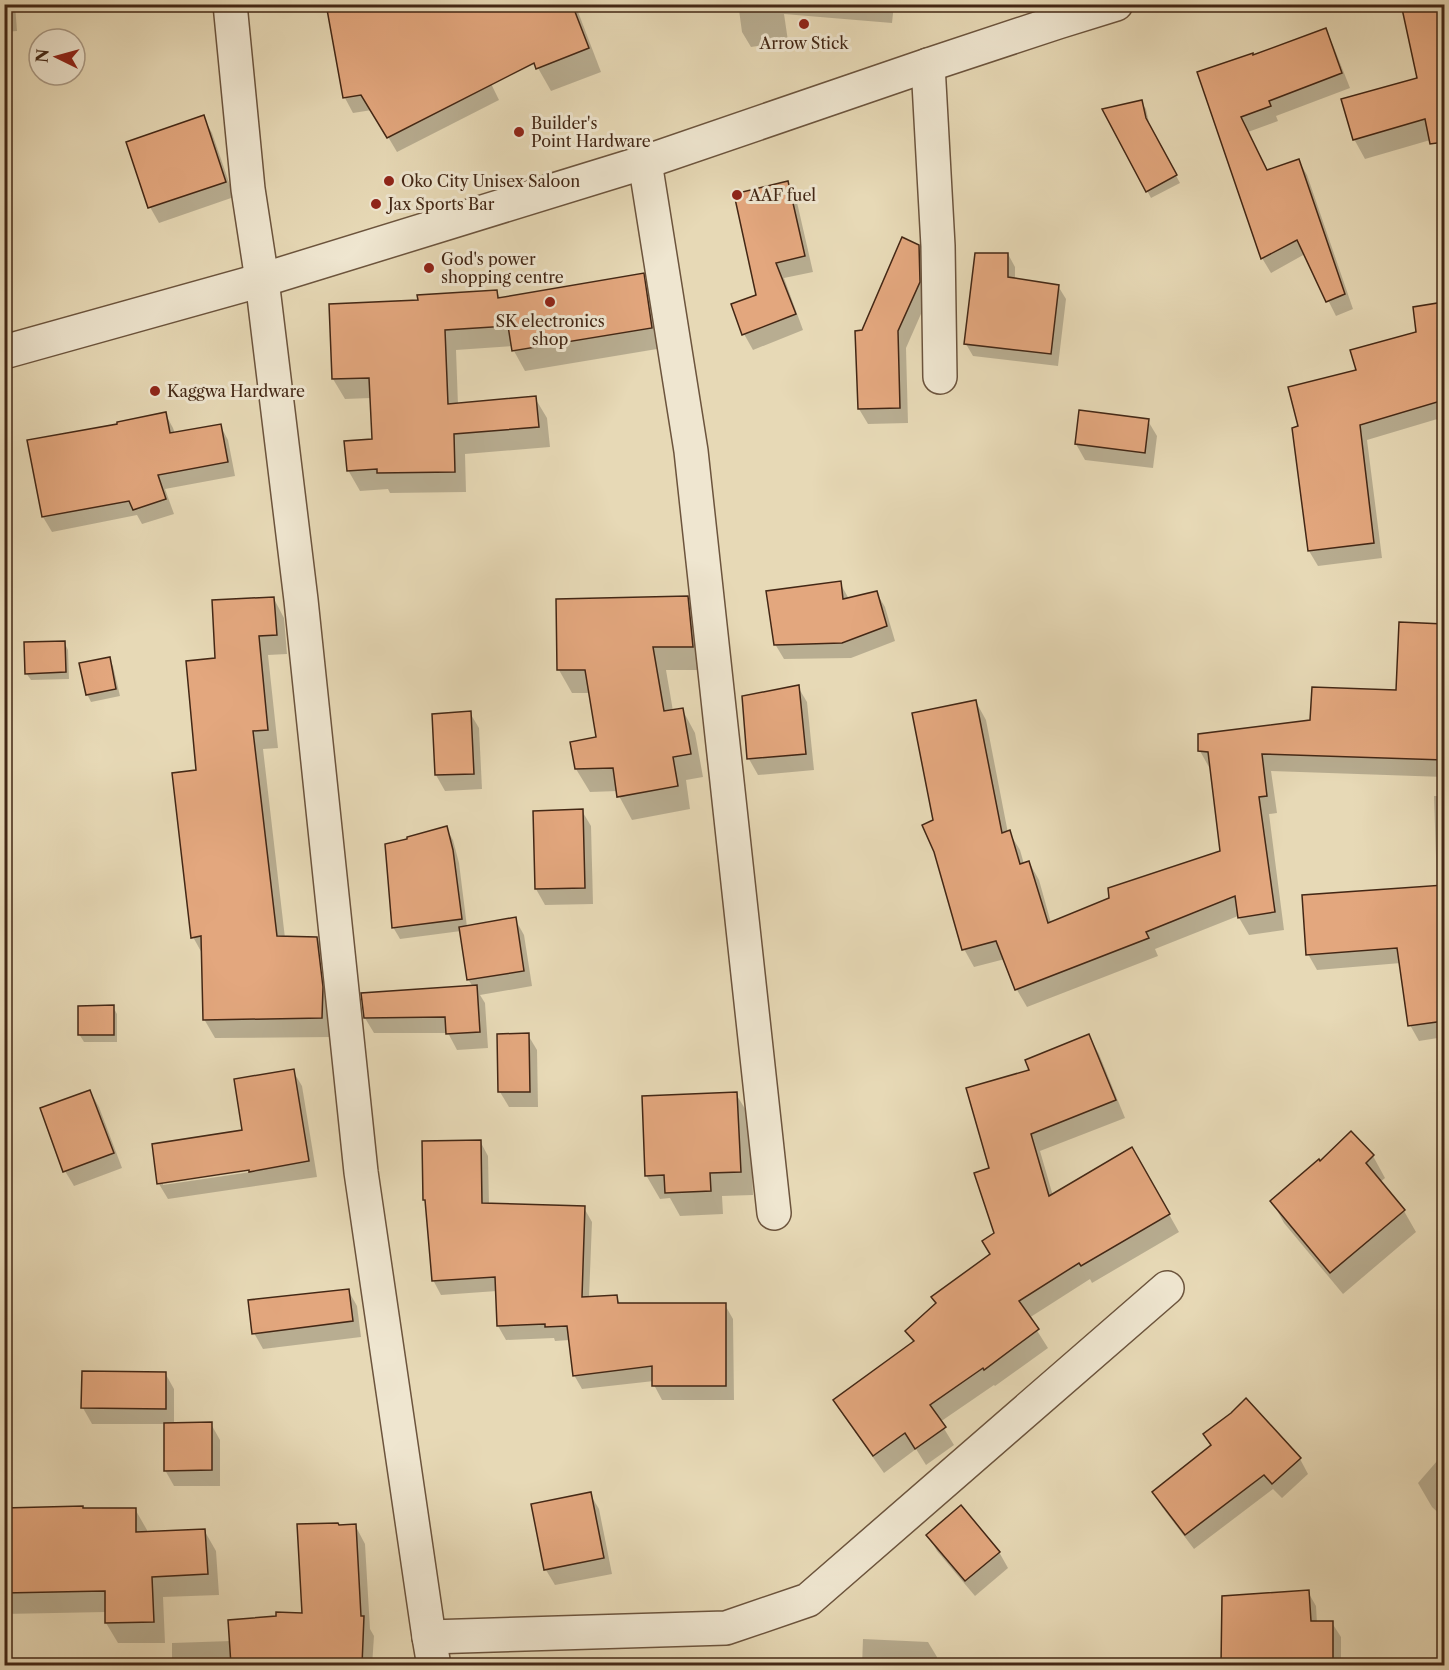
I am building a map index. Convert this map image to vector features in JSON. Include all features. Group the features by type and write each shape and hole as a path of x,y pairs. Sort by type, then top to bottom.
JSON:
{"street":[{"path":"230,4 248,189 262,280 303,612 361,1172 432,1651 726,1628 808,1600 1167,1287"},
{"path":"4,352 262,280 645,162 928,65 1058,13 1116,4"},
{"path":"928,65 938,246 940,377"},
{"path":"645,162 691,451 774,1213"}],"building":[{"path":"326,4 572,4 589,48 536,69 534,63 387,138 361,95 343,98"},
{"path":"1401,4 1439,4 1444,28 1444,142 1430,144 1425,119 1353,140 1341,99 1417,78"},
{"path":"1326,28 1342,73 1269,101 1271,106 1241,117 1267,170 1299,159 1345,294 1326,302 1297,240 1261,259 1197,72 1253,53 1253,55"},
{"path":"1142,100 1146,118 1177,175 1146,192 1102,109"},
{"path":"204,115 226,182 148,208 126,142"},
{"path":"788,181 805,256 776,263 796,314 742,335 731,304 756,295 734,194"},
{"path":"902,237 919,245 920,282 898,331 900,408 858,409 855,331 862,330"},
{"path":"975,253 1008,253 1008,277 1059,285 1051,354 964,344"},
{"path":"644,273 652,328 512,351 508,326 445,330 448,404 536,396 539,427 454,434 455,472 377,473 377,469 347,471 344,441 372,439 369,378 332,379 329,304 418,300 417,295 497,290 498,298"},
{"path":"1444,302 1444,400 1360,425 1374,543 1308,551 1292,428 1298,426 1288,387 1356,370 1350,350 1416,332 1413,307"},
{"path":"1079,410 1149,419 1145,453 1075,444"},
{"path":"166,412 170,433 221,424 228,462 158,475 166,499 133,510 129,501 42,517 27,440 117,424 117,422"},
{"path":"841,581 843,599 877,591 887,626 842,643 774,645 766,591"},
{"path":"688,596 693,647 653,647 664,711 683,708 691,754 673,757 678,786 617,797 613,768 575,769 570,742 596,737 585,670 557,670 556,599"},
{"path":"274,597 277,635 259,636 268,730 253,731 277,936 317,937 323,987 322,1018 203,1020 201,936 191,938 172,773 196,770 186,661 215,658 212,600"},
{"path":"1399,622 1444,624 1444,760 1262,754 1267,796 1259,797 1275,912 1238,918 1235,896 1146,932 1149,938 1015,990 996,941 962,950 934,852 922,825 933,820 912,713 976,700 1002,833 1010,830 1020,864 1029,861 1048,923 1109,898 1108,888 1220,851 1208,752 1198,751 1198,734 1310,720 1312,687 1396,690"},
{"path":"65,641 66,672 25,674 24,642"},
{"path":"110,657 116,689 86,695 79,663"},
{"path":"799,685 806,754 747,759 742,696"},
{"path":"471,711 474,774 435,775 432,714"},
{"path":"583,809 585,888 535,889 533,811"},
{"path":"447,826 453,850 462,919 392,928 385,844"},
{"path":"1444,885 1444,1021 1408,1026 1397,948 1306,955 1302,895"},
{"path":"516,917 524,971 467,980 459,927"},
{"path":"477,985 480,1032 446,1034 445,1017 364,1018 361,993"},
{"path":"114,1005 114,1035 78,1035 78,1006"},
{"path":"529,1033 530,1092 498,1092 497,1034"},
{"path":"1089,1034 1116,1100 1031,1134 1049,1196 1132,1147 1170,1214 1081,1266 1079,1263 1019,1301 1039,1329 984,1370 983,1368 930,1405 946,1427 915,1449 905,1433 873,1456 833,1400 914,1341 905,1331 936,1303 931,1297 990,1254 982,1241 994,1233 974,1173 989,1168 966,1088 1029,1070 1025,1060"},
{"path":"294,1069 309,1161 249,1172 249,1170 157,1184 152,1144 242,1130 234,1079"},
{"path":"90,1090 114,1153 63,1172 40,1108"},
{"path":"737,1092 741,1172 710,1173 711,1191 665,1193 664,1175 645,1176 642,1096"},
{"path":"1351,1131 1374,1155 1366,1163 1405,1210 1330,1273 1270,1201 1319,1159 1320,1161"},
{"path":"481,1140 482,1203 585,1206 582,1297 617,1295 618,1303 726,1303 726,1386 652,1386 652,1366 573,1376 567,1326 545,1327 545,1324 497,1326 495,1277 432,1281 425,1200 423,1200 422,1141"},
{"path":"349,1289 353,1321 252,1334 248,1300"},
{"path":"82,1371 166,1372 166,1409 81,1408"},
{"path":"1246,1398 1301,1458 1272,1484 1264,1475 1185,1535 1152,1492 1211,1445 1203,1434 1231,1413"},
{"path":"212,1422 212,1470 164,1471 164,1423"},
{"path":"591,1492 604,1558 544,1570 531,1504"},
{"path":"961,1505 1000,1552 965,1581 926,1535"},
{"path":"83,1506 83,1508 136,1508 136,1532 205,1529 208,1574 152,1577 154,1622 105,1623 105,1591 4,1593 4,1508"},
{"path":"338,1523 339,1525 356,1524 361,1616 364,1616 362,1665 231,1665 228,1620 276,1616 276,1612 302,1613 297,1524"},
{"path":"1309,1590 1311,1621 1333,1621 1333,1665 1221,1665 1222,1596"}],"place":[{"name":"Arrow Stick","path":"804,24"},
{"name":"Builder's Point Hardware","path":"519,132"},
{"name":"Oko City Unisex Saloon","path":"389,181"},
{"name":"AAF fuel","path":"737,195"},
{"name":"Jax Sports Bar","path":"376,204"},
{"name":"God's power shopping centre","path":"429,268"},
{"name":"SK electronics shop","path":"550,302"},
{"name":"Kaggwa Hardware","path":"155,391"}]}
